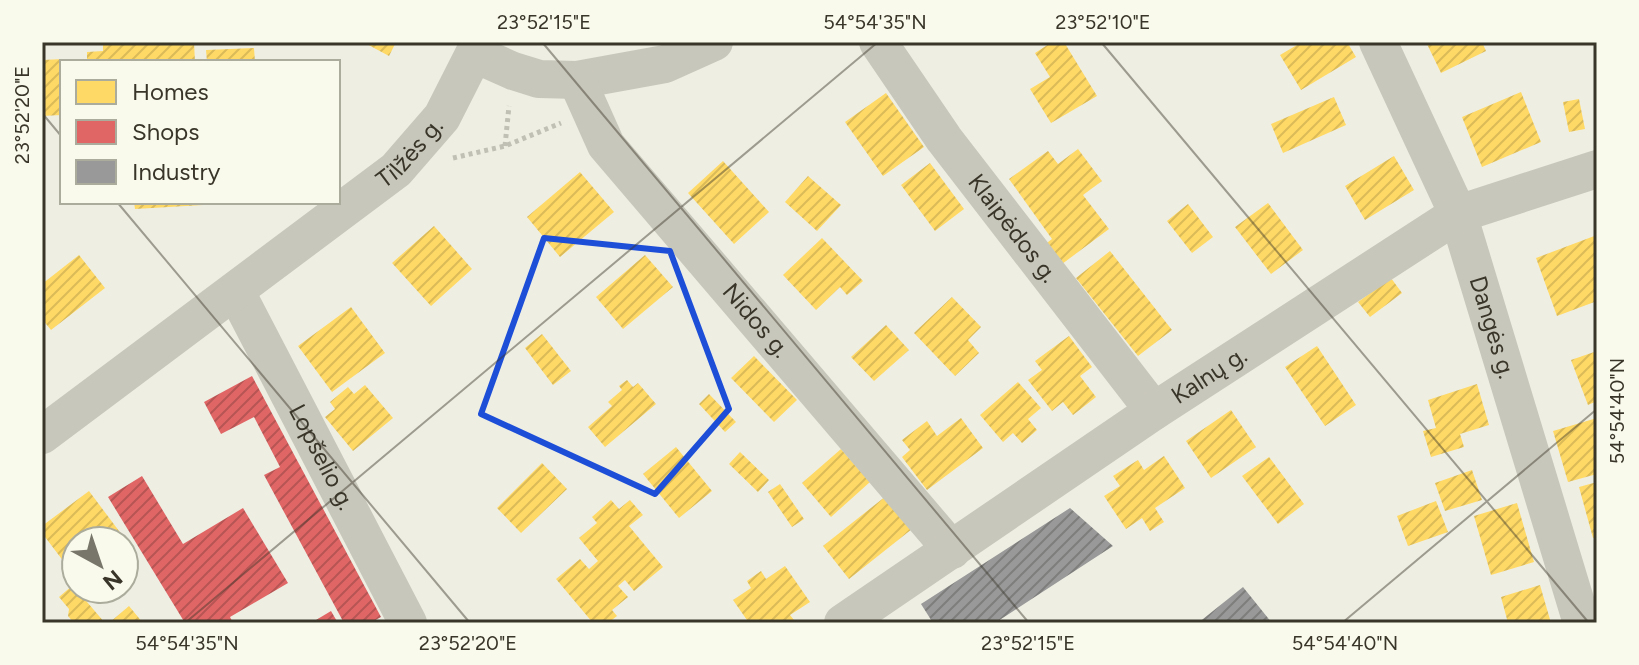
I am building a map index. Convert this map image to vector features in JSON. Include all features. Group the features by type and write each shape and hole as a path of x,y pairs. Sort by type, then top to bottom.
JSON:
{"street":[{"name":"Tilžės g.","path":"42,435 396,170 442,117 478,48 513,71 584,96 714,42"},
{"name":"Klaipėdos g.","path":"878,42 944,139 1154,411"},
{"name":"Dangės g.","path":"1378,42 1458,214 1582,623"},
{"name":"Nidos g.","path":"584,96 606,145 952,550"},
{"name":"Kalnų g.","path":"843,623 1154,411 1458,214 1597,169"},
{"name":"Lopšelio g.","path":"236,292 408,623"}],"path":[{"path":"396,170 505,146 584,96"}],"highlighted area":[{"path":"544,238 670,251 729,409 655,494 481,414"}],"building: Homes":[{"path":"103,42 194,42 195,60 87,60 87,52 103,51"},
{"path":"363,42 396,42 389,56"},
{"path":"1052,42 1064,42 1097,96 1051,123 1030,89 1050,77 1035,53"},
{"path":"1302,42 1347,42 1356,57 1301,90 1280,55"},
{"path":"1426,42 1482,42 1486,51 1441,73"},
{"path":"254,48 255,60 207,60 206,50"},
{"path":"64,59 60,60 60,115 42,116 42,60"},
{"path":"1521,92 1541,142 1482,167 1462,117"},
{"path":"886,93 924,147 883,176 845,122"},
{"path":"1334,97 1346,125 1283,153 1271,124"},
{"path":"1579,99 1585,129 1569,132 1563,102"},
{"path":"1078,149 1102,181 1083,195 1109,229 1054,270 1039,249 1052,239 1009,179 1048,151 1058,164"},
{"path":"1394,156 1414,190 1365,220 1345,186"},
{"path":"723,161 769,212 734,244 688,193"},
{"path":"930,163 964,209 935,231 901,185"},
{"path":"580,172 614,212 560,257 527,217"},
{"path":"808,176 841,205 817,231 785,202"},
{"path":"1268,203 1303,250 1271,274 1235,227"},
{"path":"134,204 203,205 135,209"},
{"path":"1188,204 1213,237 1192,253 1167,221"},
{"path":"434,226 472,269 431,306 392,263"},
{"path":"1597,235 1597,301 1557,316 1536,258"},
{"path":"822,238 863,281 847,295 840,287 816,310 783,275"},
{"path":"1110,251 1172,330 1138,356 1076,278"},
{"path":"79,255 105,288 51,330 42,319 42,284"},
{"path":"645,255 673,287 623,329 596,297"},
{"path":"1391,278 1402,293 1370,317 1358,302"},
{"path":"952,297 981,327 968,340 979,353 955,376 914,333"},
{"path":"351,307 385,353 332,392 298,346"},
{"path":"886,325 909,350 874,381 851,357"},
{"path":"542,334 571,371 553,385 525,348"},
{"path":"1069,336 1092,367 1080,376 1096,397 1073,415 1063,402 1052,411 1028,380 1042,370 1035,361"},
{"path":"1317,346 1356,405 1325,426 1285,367"},
{"path":"1597,351 1597,401 1588,405 1571,360"},
{"path":"754,356 797,400 774,422 731,378"},
{"path":"627,380 633,387 638,383 656,404 605,447 588,427 612,406 608,402 622,390 619,386"},
{"path":"1018,382 1041,408 1028,419 1037,430 1022,443 1013,433 1003,442 980,415"},
{"path":"1477,384 1489,425 1460,434 1464,447 1431,457 1423,431 1436,428 1428,400"},
{"path":"365,385 393,418 353,451 325,417 335,409 330,402 348,387 354,394"},
{"path":"709,394 736,422 725,432 699,404"},
{"path":"1231,410 1256,447 1211,478 1186,441"},
{"path":"961,418 983,448 927,490 902,457 910,450 902,440 927,421 937,436"},
{"path":"1597,418 1597,474 1568,482 1553,431"},
{"path":"676,447 712,491 679,518 643,474"},
{"path":"841,449 870,482 831,517 802,483"},
{"path":"740,452 769,480 758,492 729,464"},
{"path":"1164,456 1185,488 1155,508 1164,522 1150,531 1142,518 1126,529 1104,496 1120,486 1113,476 1138,460 1144,470"},
{"path":"1269,457 1304,504 1278,524 1242,476"},
{"path":"542,463 567,489 521,533 497,508"},
{"path":"1472,470 1482,500 1445,511 1435,483"},
{"path":"1597,482 1597,537 1593,538 1579,487"},
{"path":"780,484 804,519 792,527 768,492"},
{"path":"89,491 114,525 60,525 60,557 42,533 42,526"},
{"path":"886,496 912,529 849,579 823,546"},
{"path":"611,500 619,509 630,500 643,515 629,526 663,567 634,591 625,580 618,586 628,597 612,610 617,616 608,623 593,623 556,579 580,559 589,569 598,561 579,538 597,523 592,517"},
{"path":"1436,501 1448,532 1408,546 1397,516"},
{"path":"1517,503 1534,562 1491,575 1474,516"},
{"path":"785,566 810,602 790,615 794,620 790,623 749,623 733,600 751,588 747,581 761,571 766,579"},
{"path":"1540,585 1551,623 1508,623 1501,597"},
{"path":"66,605 90,605 105,623 74,623 68,616 69,609"},
{"path":"129,606 143,623 109,623"}],"building: Shops":[{"path":"252,376 381,617 370,623 344,623 264,475 280,467 254,417 221,434 204,402"},
{"path":"142,476 183,544 243,508 288,583 230,617 233,623 185,623 140,549 140,525 125,525 108,497"},
{"path":"331,611 338,623 311,623"}],"building: Industry":[{"path":"1070,508 1113,546 995,623 933,623 921,604"},
{"path":"1243,587 1272,623 1198,623"}]}
